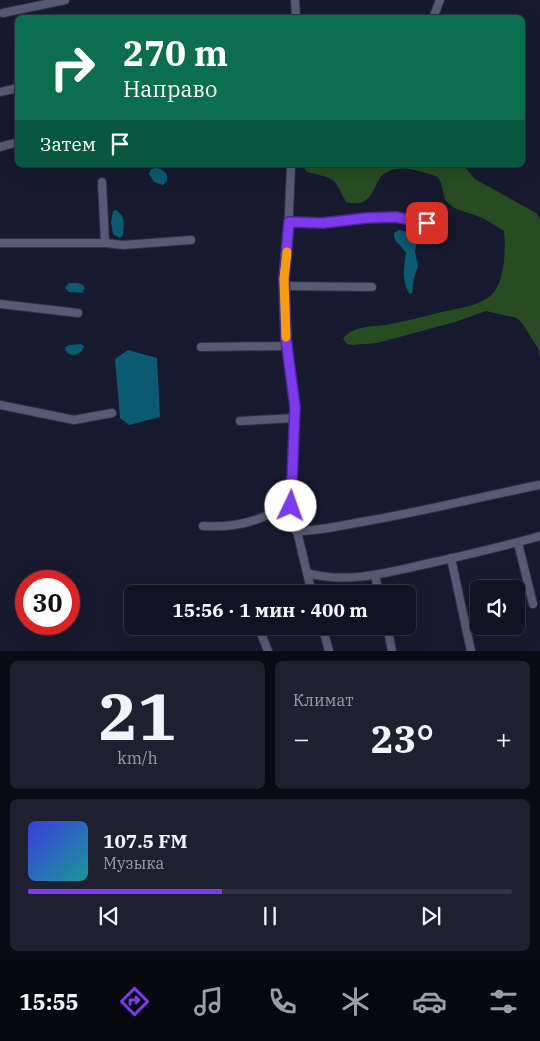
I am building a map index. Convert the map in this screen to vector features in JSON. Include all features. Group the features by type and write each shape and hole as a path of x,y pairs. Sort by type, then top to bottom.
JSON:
{"street":[{"path":"2,13 65,0"},
{"path":"296,0 296,15"},
{"path":"434,15 440,0"},
{"path":"0,92 15,89"},
{"path":"0,147 15,143"},
{"path":"291,167 284,286 295,407 291,506 310,585"},
{"path":"102,182 105,243"},
{"path":"289,222 323,223 396,217 436,225"},
{"path":"0,243 105,243 123,245 191,240"},
{"path":"284,286 372,287"},
{"path":"0,304 78,313"},
{"path":"201,347 288,346"},
{"path":"0,405 74,420 112,413"},
{"path":"240,421 294,418"},
{"path":"296,531 315,531 403,515 539,485"},
{"path":"203,526 256,520 291,506"},
{"path":"307,573 342,578 375,575 518,543 540,536"},
{"path":"518,543 533,604"},
{"path":"451,558 471,651"},
{"path":"375,575 377,585"},
{"path":"262,635 268,651"},
{"path":"325,635 329,651"},
{"path":"388,635 392,651"}],"green space":[{"path":"304,167 465,167 475,179 536,213 540,220 540,357 538,348 517,318 486,311 455,322 377,343 347,344 343,339 346,335 356,330 464,307 489,297 494,292 501,276 505,247 504,231 483,218 454,208 445,200 438,177 426,173 406,169 387,172 382,175 369,198 363,202 356,203 346,202 332,180 307,172"}],"water":[{"path":"157,168 167,174 167,181 163,185 154,182 149,174 151,169"},
{"path":"116,210 124,221 123,235 120,238 113,234 111,222 113,211"},
{"path":"399,230 412,233 417,242 415,251 418,266 412,293 410,294 404,279 406,253 396,242 394,236 394,233"},
{"path":"69,283 78,283 85,288 82,293 69,292 65,288"},
{"path":"81,344 84,346 83,349 77,354 71,355 66,351 65,347"},
{"path":"128,350 157,358 160,417 129,425 120,418 115,359"}],"slow traffic":[{"path":"286,337 284,279 287,252"}],"route":[{"path":"291,506 295,407 286,339 284,279 289,222 323,223 396,217 427,223"}]}
